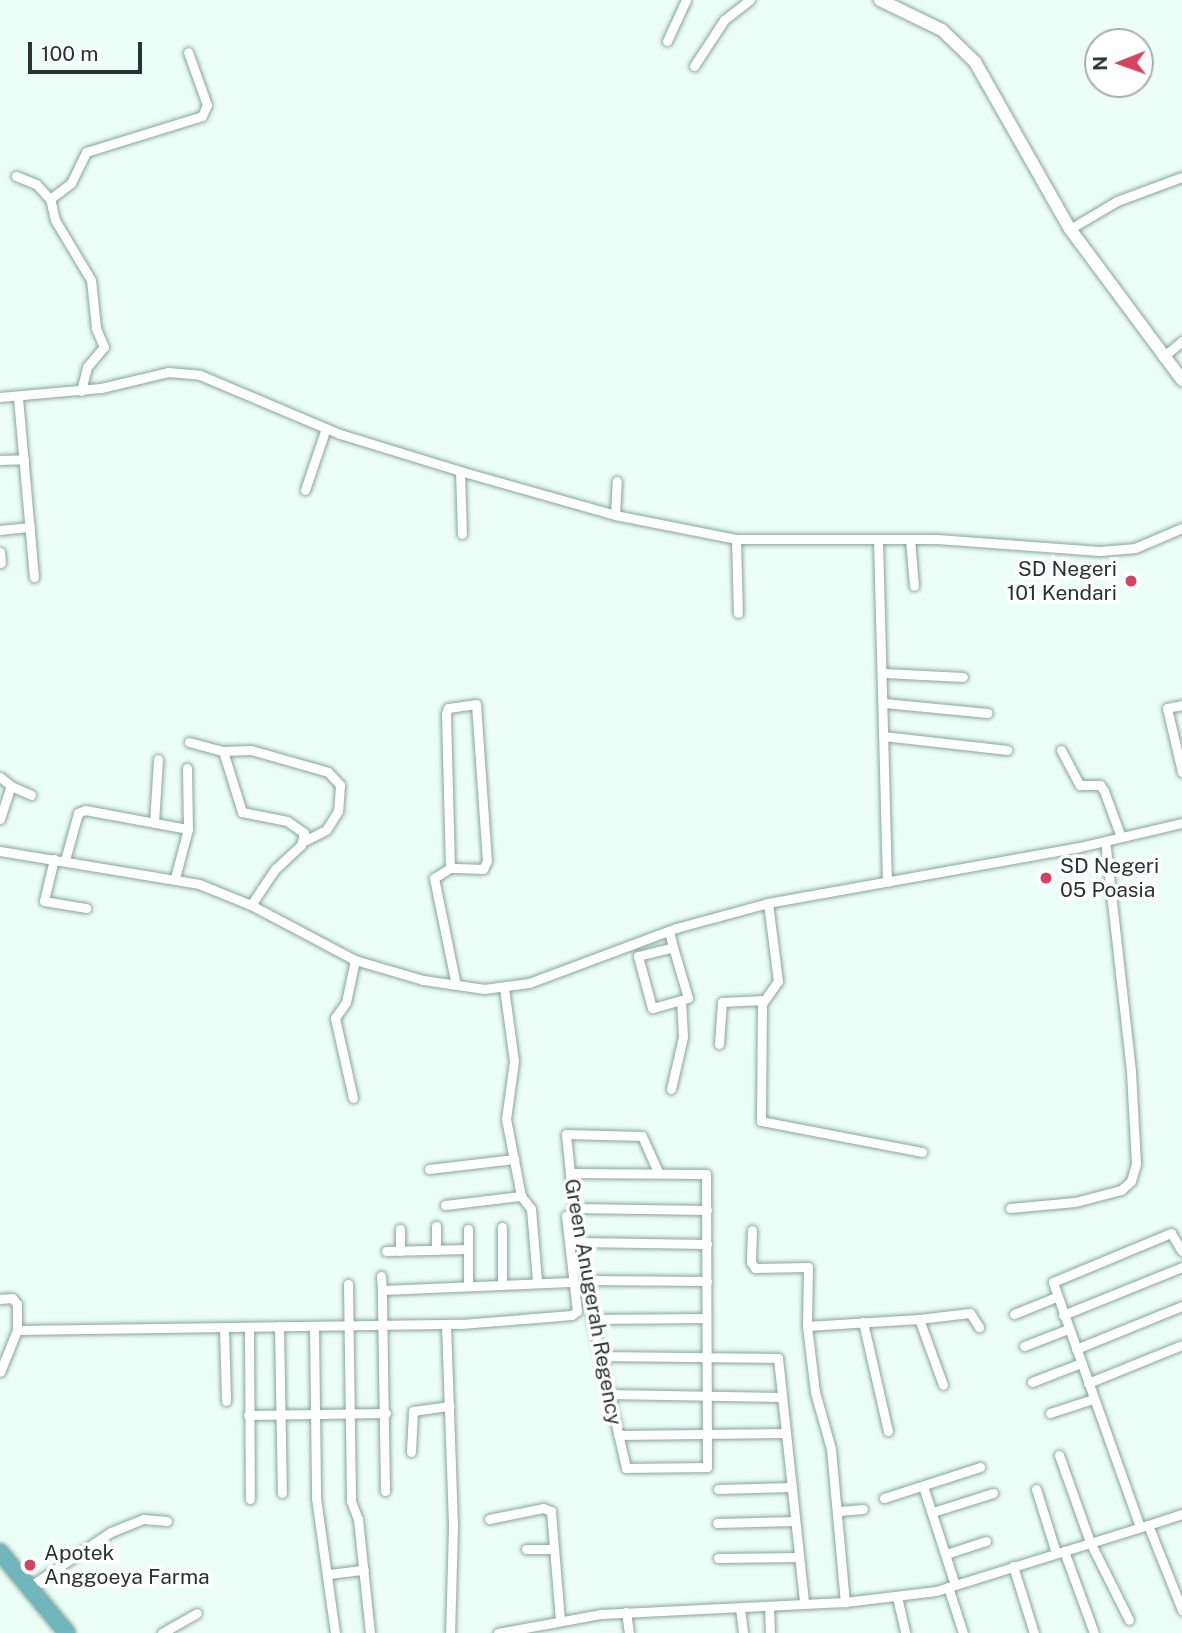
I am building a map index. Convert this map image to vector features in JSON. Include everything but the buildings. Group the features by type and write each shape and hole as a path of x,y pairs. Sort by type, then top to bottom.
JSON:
{"highway":[{"path":"0,1552 61,1632"},
{"path":"0,1567 61,1632"}],"street":[{"path":"667,41 686,0"},
{"path":"694,66 724,20 750,0"},
{"path":"880,0 942,30 964,48 1070,229 1182,380"},
{"path":"50,199 71,183 86,152 195,120 206,112 188,52"},
{"path":"16,176 36,184 50,199 55,220 91,279 96,328 104,347 88,367 81,391"},
{"path":"1070,229 1117,201 1182,177"},
{"path":"1163,357 1182,341"},
{"path":"0,397 18,398 81,391 186,372 326,428 460,471 615,515 736,539 910,538 1100,551 1135,548 1182,528"},
{"path":"18,398 34,577"},
{"path":"305,490 326,428"},
{"path":"0,460 24,458"},
{"path":"460,471 462,534"},
{"path":"615,515 617,481"},
{"path":"0,530 30,527"},
{"path":"910,538 914,586"},
{"path":"736,539 738,612"},
{"path":"878,540 884,673 887,882"},
{"path":"0,552 1,564"},
{"path":"884,673 963,677"},
{"path":"884,703 988,713"},
{"path":"450,867 446,714 448,708 476,704 487,862 483,869 450,867 434,878 456,985"},
{"path":"1182,705 1167,708 1182,772"},
{"path":"883,736 1007,750"},
{"path":"189,742 223,751 251,750 328,772 340,785 338,811 326,830 304,841 275,869 251,905"},
{"path":"1061,750 1080,785 1100,785 1104,790 1121,837"},
{"path":"223,751 242,812 298,825 304,841"},
{"path":"154,823 158,759"},
{"path":"175,878 188,829 187,768"},
{"path":"0,777 11,786 31,795"},
{"path":"0,819 11,786"},
{"path":"65,860 82,810 188,829"},
{"path":"0,851 175,878 251,905 355,960 456,985 504,988 669,931 768,903 1105,841 1182,823"},
{"path":"1010,1208 1075,1202 1121,1191 1130,1181 1136,1164 1131,1071 1105,841"},
{"path":"54,859 44,901 86,908"},
{"path":"719,1044 722,1002 764,1000 775,991 778,981 768,903"},
{"path":"669,931 688,998 652,1008 638,956 673,947"},
{"path":"353,1098 335,1018 346,1002 355,960"},
{"path":"504,988 514,1035 506,1110 522,1196 531,1209 537,1281"},
{"path":"671,1089 683,1037 681,1000"},
{"path":"764,1000 761,1121 922,1152"},
{"name":"Green Anugerah Regency","path":"658,1172 642,1136 566,1134 574,1208 592,1319 626,1468 707,1467 706,1434"},
{"path":"429,1169 514,1158"},
{"path":"570,1173 705,1174 706,1434"},
{"path":"444,1205 522,1196"},
{"path":"574,1208 706,1210"},
{"path":"17,1329 446,1324 572,1315 577,1311 566,1216"},
{"path":"436,1226 436,1250"},
{"path":"502,1227 502,1282"},
{"path":"400,1229 400,1251"},
{"path":"468,1229 468,1284"},
{"path":"752,1230 751,1262 755,1268 808,1267 807,1326 815,1392 831,1449 839,1511 845,1602"},
{"path":"1181,1246 1171,1233 1053,1282 1093,1399 1144,1526 1182,1610"},
{"path":"580,1242 707,1244"},
{"path":"386,1251 468,1249"},
{"path":"1063,1315 1182,1267"},
{"path":"381,1276 386,1413 385,1491"},
{"path":"586,1280 706,1281"},
{"path":"382,1290 502,1282 572,1282"},
{"path":"348,1284 351,1501 358,1519 370,1633"},
{"path":"1014,1314 1056,1297"},
{"path":"0,1299 16,1301 17,1329 0,1372"},
{"path":"1076,1349 1182,1306"},
{"path":"807,1326 970,1313 979,1327"},
{"path":"592,1319 706,1318"},
{"path":"919,1318 943,1385"},
{"path":"863,1322 888,1431"},
{"path":"446,1324 450,1406 450,1633"},
{"path":"279,1326 282,1493"},
{"path":"314,1326 316,1498 329,1574 335,1633"},
{"path":"224,1328 226,1401"},
{"path":"248,1328 250,1499"},
{"path":"1024,1346 1068,1329"},
{"path":"1088,1383 1182,1345"},
{"path":"600,1356 778,1358 804,1603"},
{"path":"1032,1382 1080,1363"},
{"path":"607,1394 782,1397"},
{"path":"1050,1413 1093,1399"},
{"path":"411,1452 413,1411 450,1406"},
{"path":"248,1415 386,1413"},
{"path":"618,1435 786,1433"},
{"path":"1059,1455 1090,1542 1129,1620"},
{"path":"884,1498 979,1467"},
{"path":"923,1486 946,1554 963,1633"},
{"path":"718,1489 792,1487"},
{"path":"1037,1489 1094,1633"},
{"path":"933,1512 993,1493"},
{"path":"839,1511 863,1508"},
{"path":"489,1519 549,1510 560,1621"},
{"path":"498,1633 626,1612 740,1608 897,1597 952,1586 1182,1514"},
{"path":"29,1587 111,1532 144,1519 167,1521"},
{"path":"717,1523 795,1521"},
{"path":"946,1554 986,1541"},
{"path":"526,1549 553,1549"},
{"path":"718,1558 799,1557"},
{"path":"1013,1566 1034,1633"},
{"path":"329,1574 364,1570"},
{"path":"897,1597 905,1633"},
{"path":"769,1606 770,1633"},
{"path":"740,1608 743,1633"},
{"path":"626,1612 629,1633"},
{"path":"162,1633 197,1614"}],"place":[{"name":"SD Negeri 101 Kendari","path":"1131,581"},
{"name":"SD Negeri 05 Poasia","path":"1046,878"},
{"name":"Apotek Anggoeya Farma","path":"30,1565"}]}
